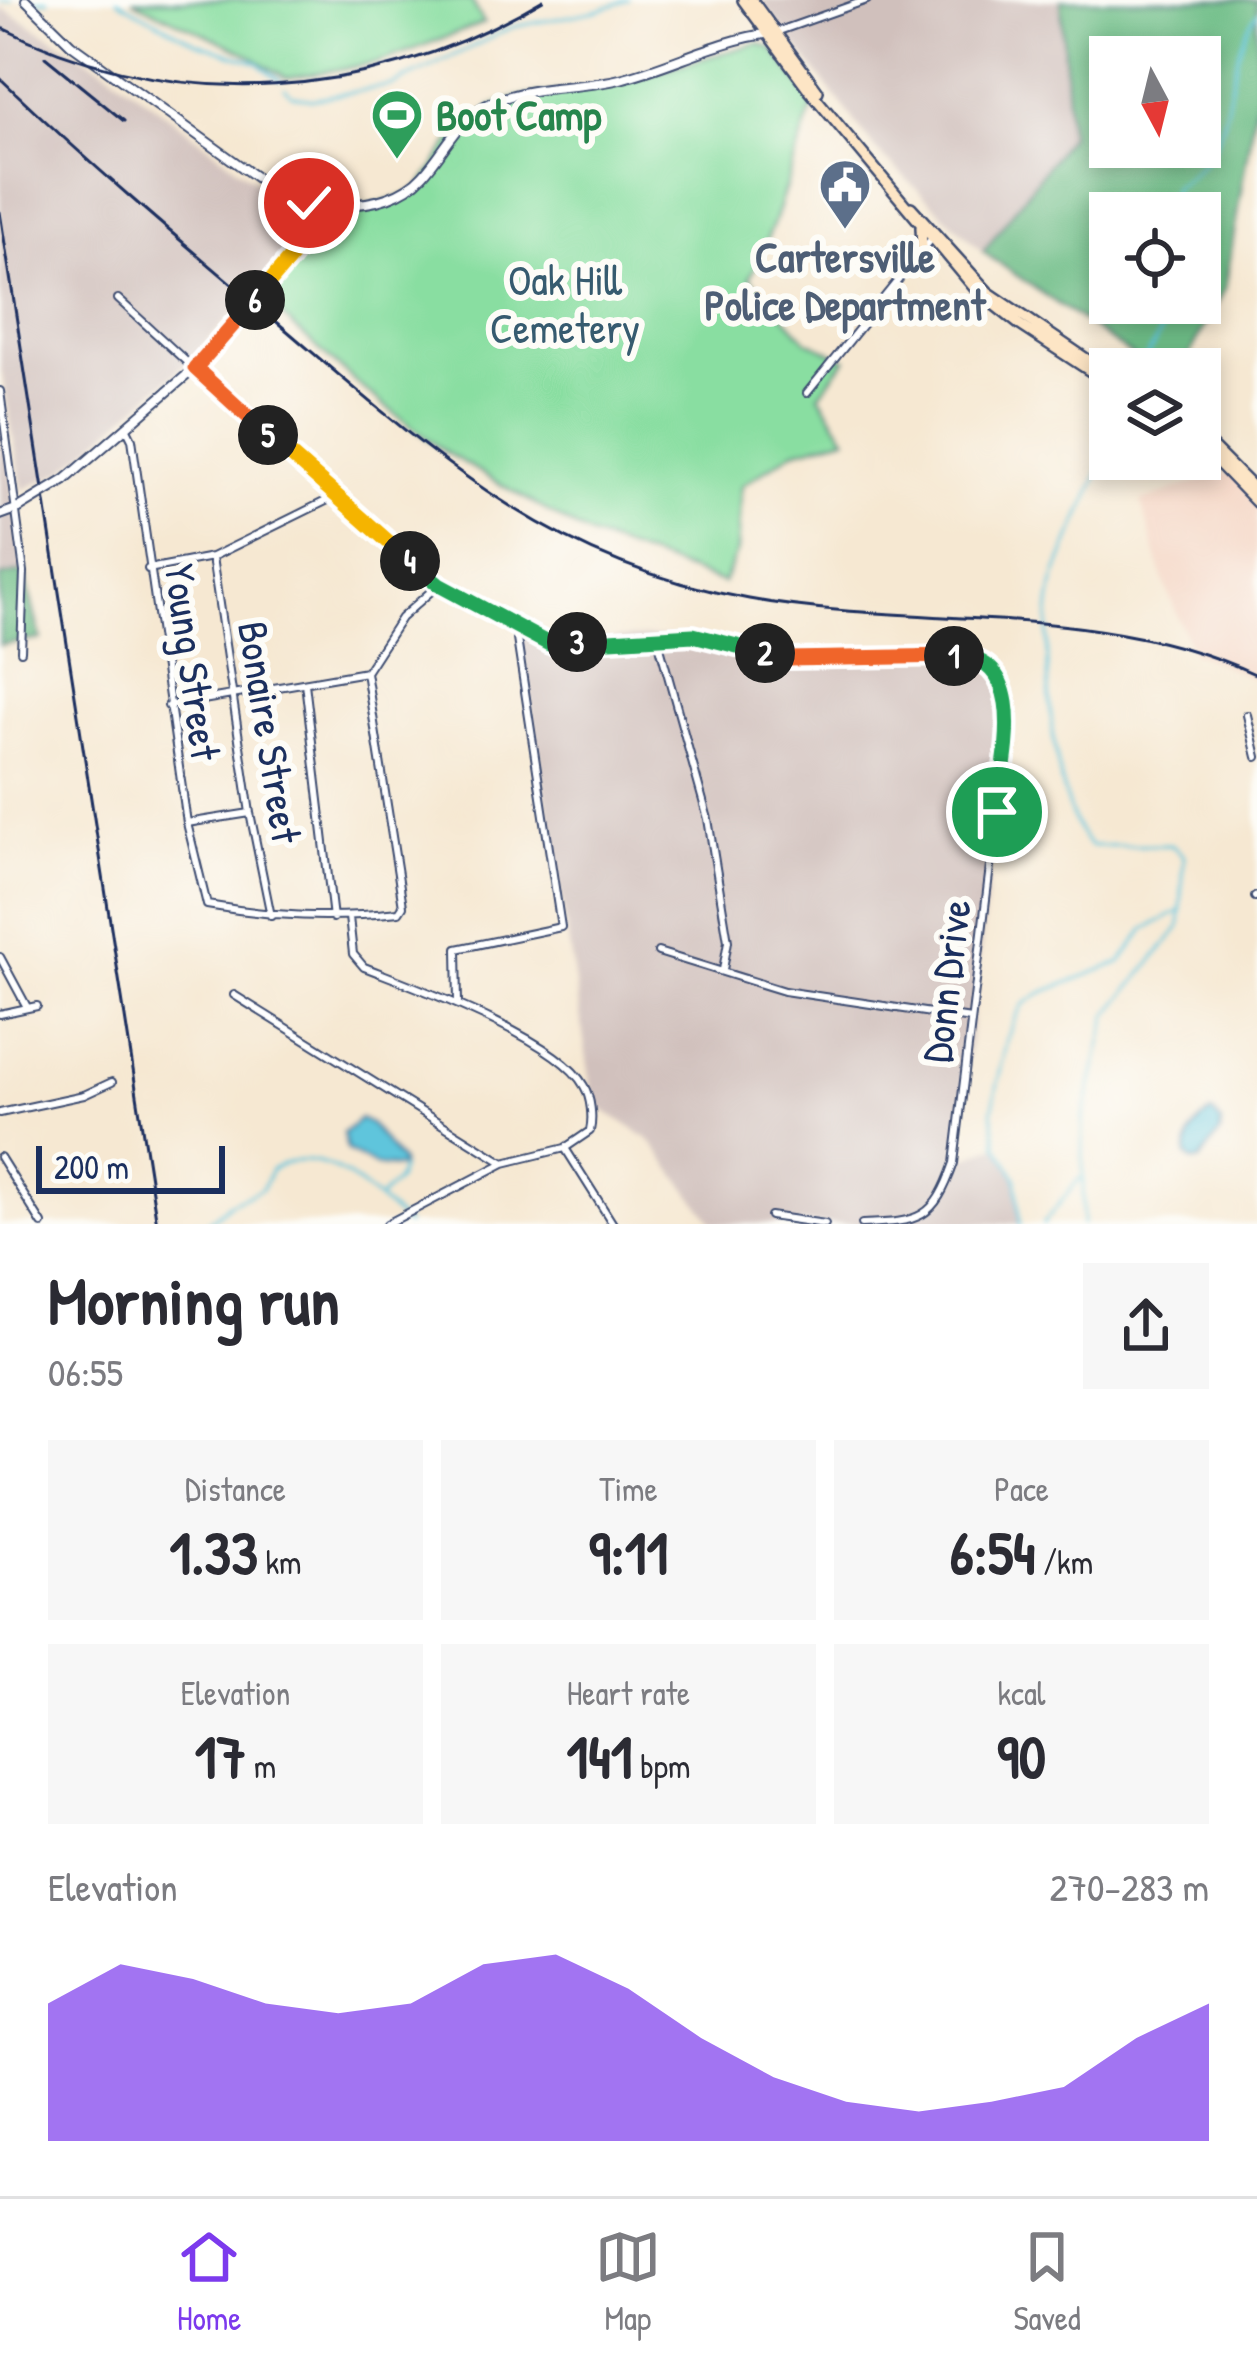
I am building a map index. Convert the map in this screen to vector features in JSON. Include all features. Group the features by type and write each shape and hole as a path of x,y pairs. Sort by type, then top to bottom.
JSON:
{"main road":[{"path":"748,0 829,112 933,237"},
{"path":"890,187 998,309 1089,367"},
{"path":"921,227 922,249"},
{"path":"1221,459 1257,492"},
{"path":"1221,463 1257,503"}],"street":[{"path":"26,0 71,44 260,180 286,196 317,205 377,199 405,189 424,174 459,126 494,101 623,78 725,41 772,33 867,0"},
{"path":"0,514 65,480 195,368 300,244 317,205"},
{"path":"807,393 933,237"},
{"name":"Donn Drive","path":"118,299 334,497 439,585 549,644 693,635 788,659 973,656 999,677 1009,710 954,1163 941,1200 915,1220 862,1224"},
{"path":"0,391 25,572 21,652"},
{"name":"Young Street","path":"126,427 132,439 187,823 207,905 271,916"},
{"path":"148,569 212,557 334,497"},
{"name":"Bonaire Street","path":"212,557 250,813 271,916"},
{"path":"271,916 349,917 399,912 404,906 366,672 401,617 439,585"},
{"path":"458,1004 458,949 561,927 515,626"},
{"path":"657,637 708,819 728,941 723,970"},
{"path":"168,706 366,672"},
{"path":"305,683 333,918"},
{"path":"1246,715 1257,757"},
{"path":"187,823 250,813"},
{"path":"349,917 353,954 364,967 458,1004 558,1058 584,1086 592,1119 590,1131 565,1148 504,1163 387,1224"},
{"path":"658,952 784,991 971,1019"},
{"path":"0,957 32,1006 0,1014"},
{"path":"233,994 504,1163"},
{"path":"0,1113 84,1095 112,1082"},
{"path":"565,1148 613,1224"},
{"path":"0,1157 42,1224"},
{"path":"770,1216 825,1224"}],"shaded area":[{"path":"761,0 1061,0 1069,136 983,252 878,152"},
{"path":"0,7 107,70 297,212 302,233 190,360 63,471 23,490 0,364"},
{"path":"0,391 24,572 0,577"},
{"path":"1221,473 1247,474 1257,486 1257,680 1192,652 1164,583 1141,502 1202,480 1221,480"},
{"path":"519,628 546,642 693,635 788,659 973,656 999,678 1009,710 956,1162 998,1145 1017,1179 1020,1224 714,1224 649,1139 594,1104"}],"green space":[{"path":"132,0 471,0 484,23 377,63 287,78 244,52"},
{"path":"1061,0 1257,0 1257,93 1221,296 1221,192 1089,192 1089,324 1206,324 1193,348 1121,348 983,252 1069,136"},
{"name":"Oak Hill Cemetery","path":"758,43 772,48 814,103 750,278 806,340 846,359 819,395 846,437 794,451 741,486 737,551 723,583 590,536 445,452 367,392 266,302 329,212 388,201 421,186 455,136 492,106 518,97 606,86"},
{"path":"24,572 41,639 0,645 0,577"}],"water":[{"path":"1212,1113 1221,1122 1220,1133 1200,1161 1192,1161 1187,1156 1190,1136"},
{"path":"360,1119 370,1124 401,1168 375,1166 347,1150 343,1133"}],"waterway":[{"path":"0,1 11,0"},
{"path":"36,1 48,0"},
{"path":"117,0 197,43 258,63 280,80"},
{"path":"285,88 292,95 312,99 393,85 513,27 628,0"},
{"path":"1172,192 1211,150 1237,59 1257,13"},
{"path":"1152,348 1161,324"},
{"path":"1083,1224 1083,1120 1108,1015 1180,927 1184,856 1171,845 1091,846 1065,797 1051,718 1050,603 1061,562 1096,480"},
{"path":"1020,1224 1017,1179 998,1145 992,1112 1016,1017 1023,1005 1041,993 1121,962 1145,929 1182,910"},
{"path":"206,1224 230,1203 262,1189 271,1170 308,1161 344,1174 406,1224"},
{"path":"378,1199 397,1181 401,1168"},
{"path":"1043,1224 1080,1178"}],"railway":[{"path":"0,27 67,56 136,75 205,84 274,85 343,76 411,59 478,34 543,0"},
{"path":"45,57 124,121"},
{"path":"0,78 164,226 431,451 545,526 607,557 675,581 749,599 812,608 1071,626 1135,636 1197,652 1257,675"},
{"path":"0,212 157,1224"}],"place":[{"name":"Boot Camp","path":"397,161"},
{"name":"Cartersville Police Department","path":"845,231"}],"route":[{"path":"309,203 317,205 296,251 195,368 334,497 439,585 549,644 693,635 788,659 973,656 999,677 1009,710 997,812"}]}
